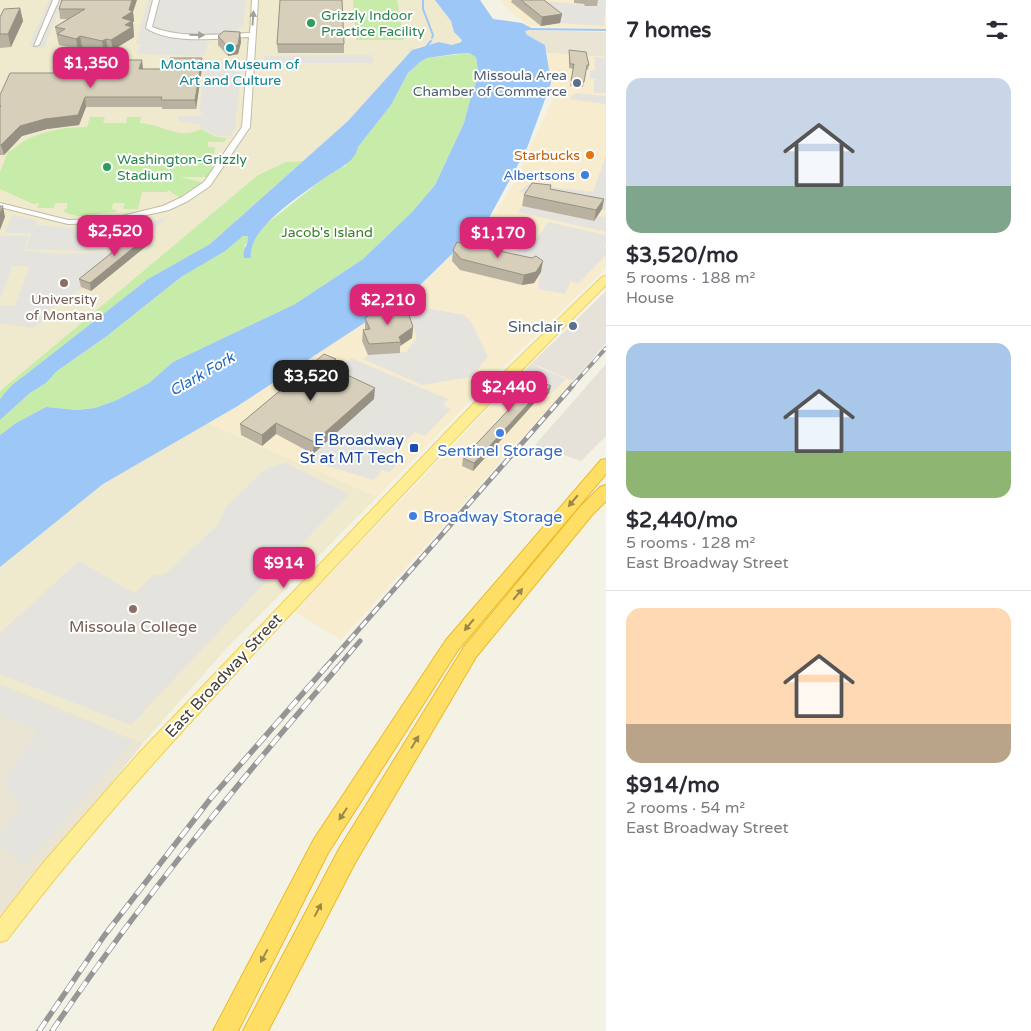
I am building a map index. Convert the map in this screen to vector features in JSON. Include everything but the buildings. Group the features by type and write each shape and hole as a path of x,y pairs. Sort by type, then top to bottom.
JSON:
{"highway":[{"path":"225,1031 321,846 452,645 606,464"},
{"path":"255,1031 347,856 470,652 586,511 606,491"}],"main road":[{"name":"East Broadway Street","path":"0,933 49,869 146,757 502,381 606,279"}],"street":[{"path":"36,45 56,0"},
{"path":"156,0 150,28 162,33 252,36"},
{"path":"0,206 59,221 88,223 143,215 185,199 207,184 243,133 247,119 255,0"}],"shaded area":[{"name":"University of Montana","path":"0,0 435,0 451,21 462,40 452,45 439,42 417,47 401,61 348,121 303,161 286,162 258,175 0,391"},
{"path":"49,0 63,0 44,48 34,48 29,46"},
{"path":"148,0 246,0 243,28 238,28 236,37 197,38 208,43 204,56 139,54 137,52 141,44 136,44"},
{"path":"501,0 606,0 606,29 529,26 505,7"},
{"path":"597,0 606,0 604,26 560,23 546,12 547,1 596,6"},
{"path":"525,30 606,32 606,57 547,53 545,45 527,35"},
{"path":"547,53 606,57 606,268 501,369 377,497 207,423 236,407 416,289 496,212 511,188 558,88 550,86"},
{"path":"372,55 373,63 264,63 264,56"},
{"path":"594,57 606,58 606,93 594,93 594,81 596,79 590,79 590,70 595,70"},
{"path":"211,67 238,67 237,72 241,73 235,129 230,136 218,136 198,127 203,122 197,124 178,121 178,116 204,116 199,111 205,69"},
{"path":"575,93 606,96 606,104 569,99"},
{"path":"606,155 606,210 548,199 548,196 518,192 529,184 593,192"},
{"path":"522,206 594,221 597,216 606,217 606,232 518,212"},
{"path":"12,215 37,221 36,227 37,225 79,229 123,225 126,229 130,225 128,221 145,218 110,250 79,251 26,249 31,233 5,233"},
{"path":"168,217 72,296 67,296 40,317 45,319 33,328 0,323 0,306 15,306 29,266 12,266 0,300 0,236 28,236 24,251 61,254 109,252 144,224"},
{"path":"548,222 606,235 604,247 606,248 606,255 578,284 571,281 565,294 538,289 540,274 479,257 485,246 515,252 529,238 536,240"},
{"path":"606,291 606,343 573,381 532,363"},
{"path":"426,308 464,315 471,322 488,356 471,377 422,385 363,359 368,355 406,352 417,337 407,312"},
{"path":"351,358 448,399 443,405 451,409 425,436 415,432 396,451 405,456 389,473 382,470 374,480 307,460 374,399 328,377"},
{"path":"532,363 573,381 341,640 294,612"},
{"path":"532,363 566,379 551,394 519,381 529,371 526,369"},
{"path":"606,364 606,436 581,461 535,445"},
{"name":"Missoula College","path":"207,423 377,497 225,650 143,743 0,683 0,567 103,484"},
{"path":"285,463 349,494 131,725 0,674 0,633 79,561 134,593 153,575 164,575 217,526 226,507 264,470"},
{"path":"0,683 143,743 0,925"},
{"path":"0,687 110,731 130,744 42,847 24,865 15,855 0,848 0,835 23,807 7,789 7,777 38,731 0,714"}],"green space":[{"path":"353,0 397,0 404,40 356,40"},
{"name":"Jacob's Island","path":"469,53 476,57 479,77 473,89 464,123 435,185 412,212 363,259 295,304 173,362 149,383 117,400 95,408 77,410 46,407 16,423 0,435 0,420 30,393 46,383 57,371 107,336 181,277 243,236 248,236 248,242 244,246 250,255 251,247 261,228 327,176 345,166 391,105 408,73 420,62 427,58"},
{"name":"Washington-Grizzly Stadium","path":"90,117 105,117 103,123 126,123 127,117 141,117 140,123 178,133 193,132 201,129 216,137 227,138 224,142 208,142 208,147 215,147 211,177 180,177 206,183 180,198 168,190 167,192 142,192 138,209 123,209 125,203 113,203 112,209 116,210 116,212 76,216 63,211 67,208 67,203 55,203 54,208 37,208 39,203 33,204 0,189 0,172 8,152 24,141 46,132 87,127"},
{"name":"Jacob's Island","path":"303,161 210,244 148,279 25,375 0,399 0,391 258,175 286,162"}],"water":[{"name":"Clark Fork","path":"435,0 480,0 493,19 522,23 533,29 525,31 527,35 545,45 551,83 527,148 489,218 416,289 236,407 103,484 0,567 0,435 16,423 46,407 77,410 95,408 117,400 149,383 173,362 295,304 363,259 412,212 435,185 464,123 473,89 479,77 476,57 469,53 427,58 408,73 391,105 358,147 354,157 278,213 258,235 252,247 251,258 244,258 248,236 243,236 225,251 181,277 107,336 57,371 46,383 30,393 0,420 0,399 11,386 148,279 210,244 348,121 412,50 439,42 452,45 461,42 462,40 454,32 451,21"}],"waterway":[{"path":"423,0 423,9 433,35 432,38"},
{"path":"530,29 606,30"},
{"path":"425,48 431,41"}],"railway":[{"path":"572,386 606,348"},
{"path":"325,668 573,385"},
{"path":"337,668 360,641"},
{"path":"39,1031 104,936 211,798 326,667"},
{"path":"52,1031 154,890 263,755 338,667"}],"place":[{"name":"Grizzly Indoor Practice Facility","path":"311,23"},
{"name":"Montana Museum of Art and Culture","path":"230,48"},
{"name":"Missoula Area Chamber of Commerce","path":"577,83"},
{"name":"Starbucks","path":"590,155"},
{"name":"Washington-Grizzly Stadium","path":"107,167"},
{"name":"Albertsons","path":"585,175"},
{"name":"University of Montana","path":"64,283"},
{"name":"Sinclair","path":"573,326"},
{"name":"Sentinel Storage","path":"500,433"},
{"name":"E Broadway St at MT Tech","path":"414,448"},
{"name":"Broadway Storage","path":"413,516"},
{"name":"Missoula College","path":"133,609"}]}
